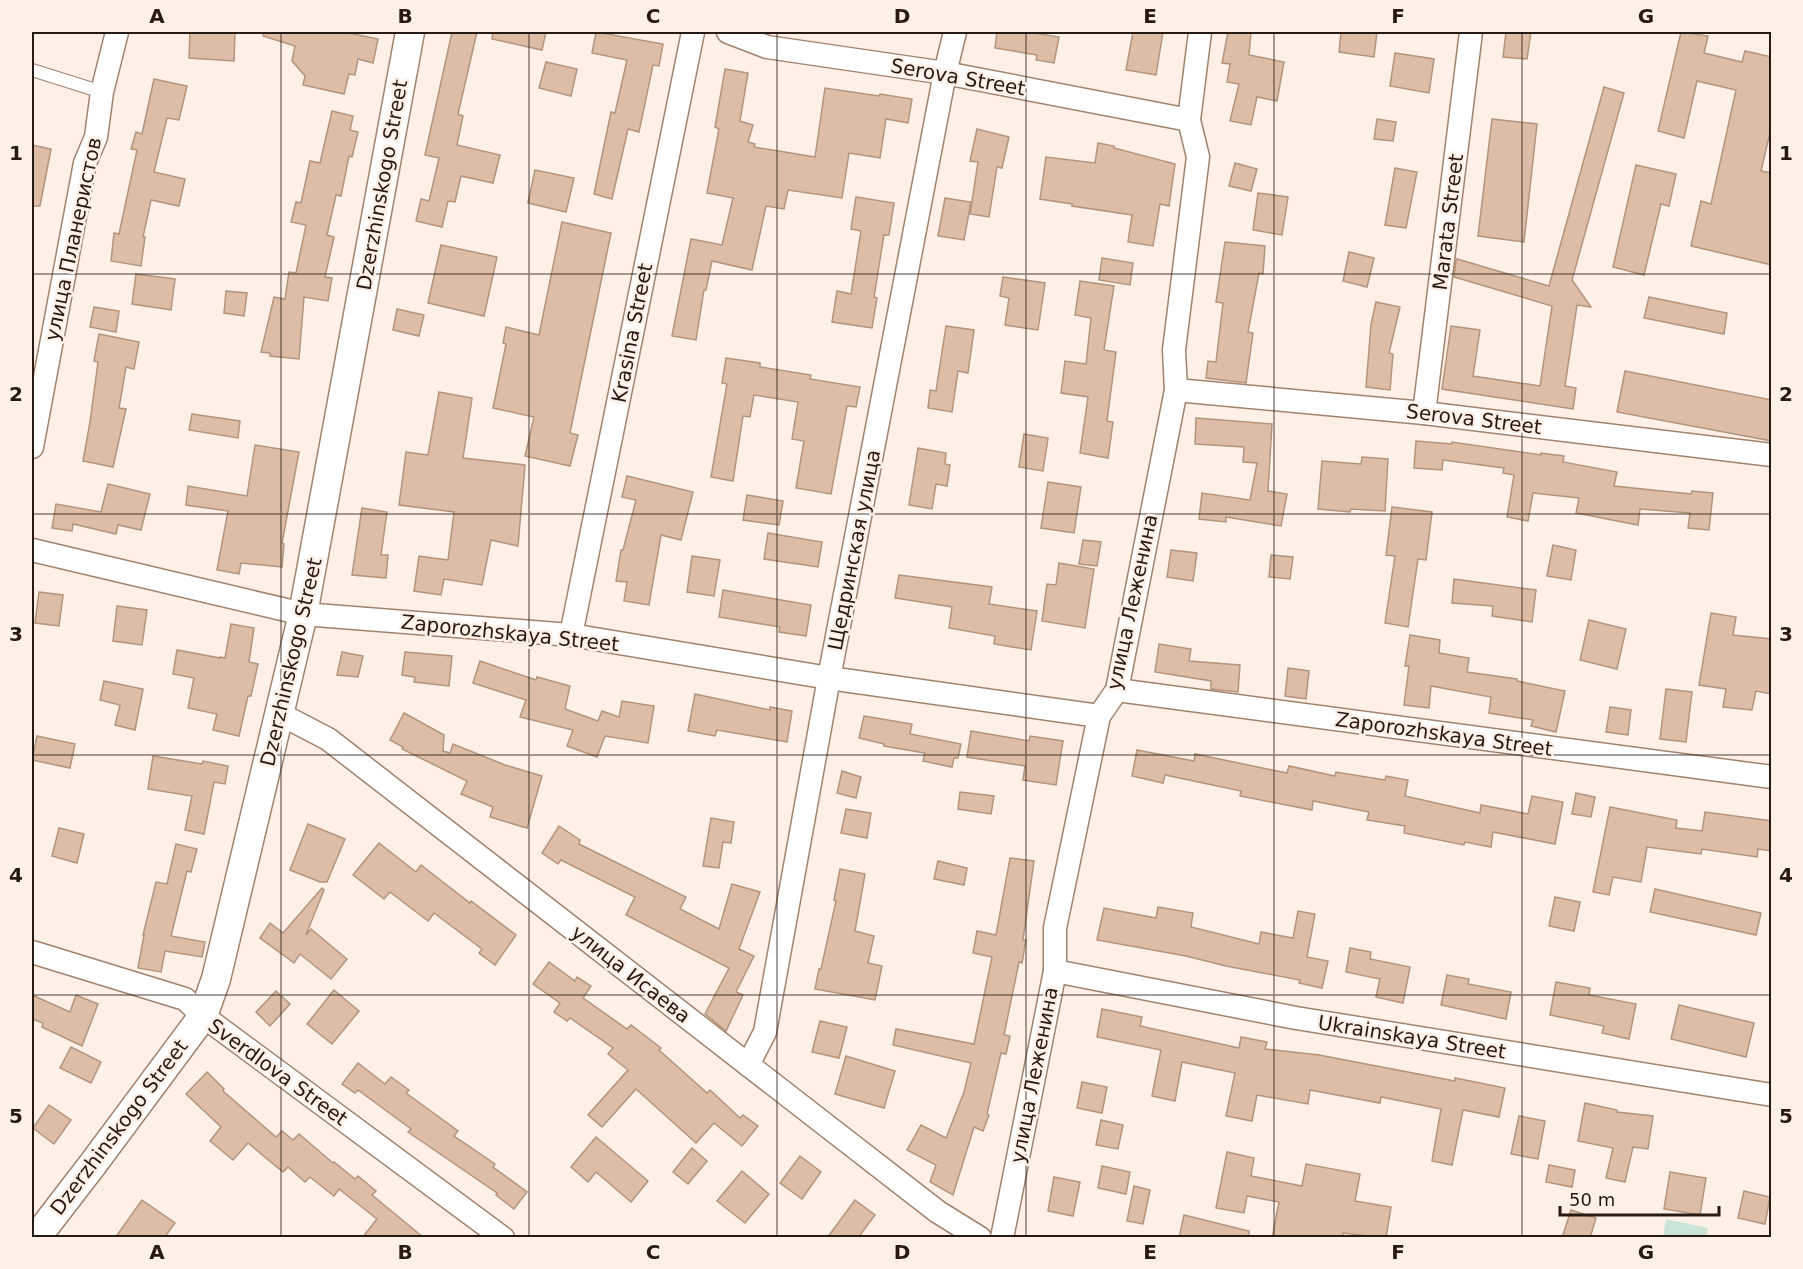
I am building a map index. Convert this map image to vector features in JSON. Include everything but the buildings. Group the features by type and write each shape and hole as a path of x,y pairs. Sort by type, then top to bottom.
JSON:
{"street":[{"name":"улица Планеристов","path":"32,447 85,163 96,136 102,92 117,32"},
{"name":"Dzerzhinskogo Street","path":"36,1238 203,1016 216,980 303,614 410,32"},
{"name":"Krasina Street","path":"571,635 693,32"},
{"name":"Serova Street","path":"728,32 767,47 945,73 1189,120"},
{"name":"Щедринская улица","path":"748,1065 765,1032 829,678 945,73 955,32"},
{"name":"улица Леженина","path":"1002,1238 1055,971 1055,928 1099,716 1117,690 1176,390 1174,350 1198,157 1189,120 1200,32"},
{"name":"Marata Street","path":"1424,413 1472,32"},
{"name":"Serova Street","path":"1176,390 1424,413 1772,455"},
{"name":"Zaporozhskaya Street","path":"32,550 303,614 571,635 829,678 1099,716"},
{"name":"Zaporozhskaya Street","path":"1117,690 1772,777"},
{"name":"улица Исаева","path":"280,714 328,739 938,1212 980,1238"},
{"name":"Sverdlova Street","path":"32,952 185,999 203,1016 503,1238"},
{"name":"Ukrainskaya Street","path":"1055,971 1296,1018 1772,1095"}],"lane":[{"path":"32,70 102,92"}],"green space":[{"path":"1666,1219 1708,1228 1706,1237 1663,1237"}]}
